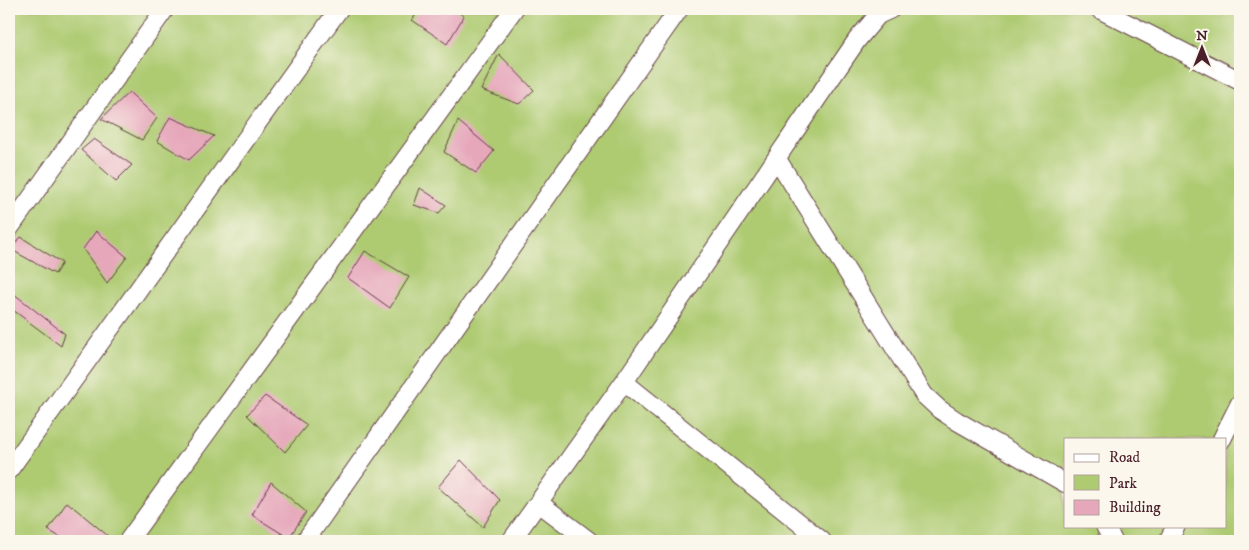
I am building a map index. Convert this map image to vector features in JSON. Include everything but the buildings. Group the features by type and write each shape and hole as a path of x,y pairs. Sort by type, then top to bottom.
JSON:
{"street":[{"path":"9,229 165,9"},
{"path":"9,470 339,9"},
{"path":"128,541 514,9"},
{"path":"305,541 679,9"},
{"path":"512,541 624,382 857,40 878,15 891,9"},
{"path":"1099,9 1240,81"},
{"path":"776,159 924,395 939,409 956,420 1064,482"},
{"path":"624,382 822,541"},
{"path":"1222,438 1240,403"},
{"path":"539,503 589,541"},
{"path":"1106,528 1113,541"},
{"path":"1168,541 1175,528"}],"green space":[{"path":"17,9 1240,9 1240,541 9,541 9,20"}]}
